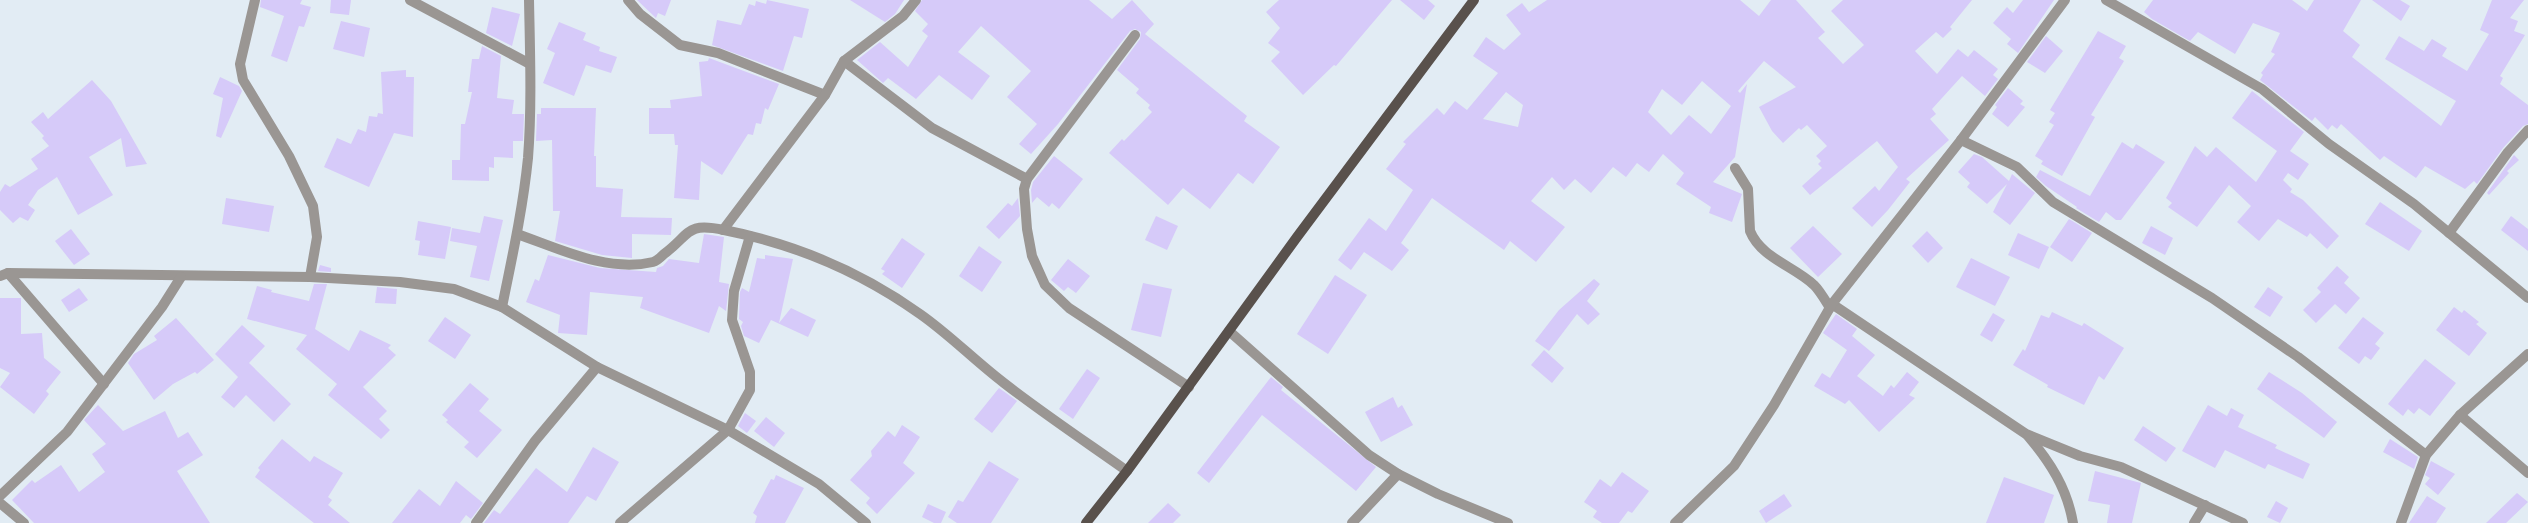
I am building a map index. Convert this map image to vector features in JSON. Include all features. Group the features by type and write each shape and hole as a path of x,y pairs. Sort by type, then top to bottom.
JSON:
{"main road":[{"path":"1086,523 1127,471 1474,0"}],"street":[{"path":"254,0 240,64 243,80 289,156 313,206 317,236 310,277"},
{"path":"410,0 530,64"},
{"path":"502,307 517,234 528,158 530,64 529,0"},
{"path":"628,0 640,14 680,45 718,53 825,95"},
{"path":"723,230 825,95 844,61 903,16 916,0"},
{"path":"1675,523 1734,466 1774,405 1831,306 1961,140 2065,0"},
{"path":"2106,0 2262,89 2329,144 2414,204 2528,298"},
{"path":"1135,35 1027,179 1024,189 1027,229 1032,256 1045,285 1070,308 1189,387"},
{"path":"844,61 932,128 1027,179"},
{"path":"2449,233 2508,152 2528,130"},
{"path":"1961,140 2017,167 2053,202 2212,298 2298,357 2426,455"},
{"path":"1735,168 1748,189 1752,236 1773,257 1814,285 1831,306 2026,434 2080,456 2121,467 2242,523"},
{"path":"517,234 602,262 626,264 654,261 691,229 698,227 723,230 793,247 868,281 921,314 1004,384 1127,471"},
{"path":"620,523 728,430 750,390 750,372 732,320 734,291 750,236"},
{"path":"4,275 310,277 400,282 454,289 502,307 597,368 728,430 819,484 866,523"},
{"path":"4,275 104,384"},
{"path":"0,496 67,432 162,307 181,277"},
{"path":"1229,331 1369,455 1398,474 1438,494 1508,523"},
{"path":"2400,523 2426,455 2460,415 2528,354"},
{"path":"476,523 535,441 597,368"},
{"path":"2460,415 2528,473"},
{"path":"2026,434 2046,457 2060,479 2070,508 2073,523"},
{"path":"1352,523 1398,474"},
{"path":"0,503 24,523"},
{"path":"2194,523 2205,505"}],"building":[{"path":"261,0 302,0 300,4 311,7 304,27 299,26 287,62 271,56 284,16 260,7"},
{"path":"331,0 351,0 349,15 330,13"},
{"path":"637,0 671,0 665,16 658,13 656,18"},
{"path":"767,0 809,9 802,38 794,36 783,71 712,45 717,20 741,25 749,4 755,6 756,1 766,4"},
{"path":"850,0 904,0 895,14 885,22"},
{"path":"922,0 1089,0 1112,19 1132,0 1154,24 1145,34 1247,116 1244,121 1280,147 1253,184 1238,173 1210,209 1183,188 1168,205 1109,153 1122,139 1124,141 1152,112 1148,108 1150,105 1136,93 1139,89 1117,70 1140,39 1141,32 1135,29 1130,31 1058,124 1031,154 1019,144 1037,124 1007,97 1031,71 981,26 958,52 990,76 972,100 939,75 916,99 888,78 883,83 857,60 880,42 908,67 928,36 922,31 928,24 915,11"},
{"path":"1279,0 1392,0 1336,66 1334,65 1303,95 1271,61 1280,52 1268,43 1280,28 1266,12"},
{"path":"1400,0 1428,0 1435,6 1424,20"},
{"path":"1547,0 1740,0 1759,16 1771,0 1796,0 1825,32 1818,38 1843,64 1864,45 1831,11 1843,0 1972,0 1950,27 1952,29 1943,38 1936,32 1915,51 1937,74 1958,49 1968,57 1974,50 1998,69 1993,75 1998,79 1985,96 1962,76 1932,109 1936,114 1930,119 1949,140 1906,179 1910,182 1888,210 1872,227 1852,208 1875,186 1879,191 1898,167 1877,141 1810,195 1802,186 1822,168 1818,164 1821,161 1816,156 1827,146 1807,125 1801,130 1799,128 1783,143 1772,131 1759,107 1796,87 1764,61 1738,91 1740,93 1747,84 1735,157 1713,182 1742,194 1732,222 1709,213 1711,207 1676,184 1684,173 1663,154 1649,172 1637,163 1626,177 1613,167 1591,193 1575,179 1564,190 1552,177 1531,201 1565,227 1536,262 1510,241 1504,250 1432,198 1401,243 1409,250 1392,271 1364,252 1351,270 1338,260 1369,218 1386,231 1413,190 1386,169 1406,144 1403,142 1437,108 1444,115 1455,101 1467,110 1498,73 1473,56 1486,37 1504,50 1521,34 1506,15 1522,3 1529,12","holes":["1702,81 1731,106 1711,134 1689,115 1671,135 1648,112 1662,89 1682,105","1506,92 1523,105 1518,127 1483,119"]},
{"path":"2023,0 2054,0 2018,53 2007,44 2011,39 1993,23 2007,7 2013,13"},
{"path":"2153,0 2292,0 2307,11 2314,0 2361,0 2343,31 2360,45 2352,57 2441,126 2456,101 2385,59 2399,36 2424,51 2432,39 2447,48 2442,56 2467,71 2489,34 2480,30 2492,0 2524,0 2510,18 2518,21 2514,31 2525,35 2500,76 2503,78 2500,84 2528,105 2528,124 2523,126 2503,148 2477,184 2474,181 2465,189 2425,166 2416,178 2384,156 2380,160 2341,124 2337,129 2332,125 2328,130 2315,117 2312,121 2260,80 2263,75 2261,73 2275,54 2271,52 2280,33 2253,23 2235,54 2198,32 2190,41 2152,19 2144,12"},
{"path":"2372,0 2400,0 2410,6 2401,21"},
{"path":"492,7 520,14 512,46 486,33"},
{"path":"341,21 370,28 364,57 333,49"},
{"path":"559,22 586,33 583,40 600,47 599,51 617,57 611,73 586,65 574,96 543,83 555,53 547,49"},
{"path":"2098,31 2126,46 2119,58 2124,61 2091,115 2095,117 2062,176 2041,164 2043,161 2035,156 2054,125 2049,122 2055,113 2050,110"},
{"path":"2046,36 2063,51 2045,73 2027,62"},
{"path":"482,46 501,56 497,98 514,100 512,114 524,114 523,141 513,141 513,158 494,157 494,168 489,167 489,181 452,180 452,160 460,160 461,124 465,124 472,92 468,92 472,59 479,59"},
{"path":"709,58 779,84 768,110 765,108 761,124 756,123 753,135 748,134 722,175 701,161 699,200 674,198 678,145 675,145 674,134 649,134 649,108 671,108 670,100 702,96 699,62 708,61"},
{"path":"406,70 406,77 414,77 413,137 394,133 369,187 324,167 337,138 351,144 358,129 366,132 369,116 377,117 378,113 383,114 381,72"},
{"path":"220,77 239,86 242,91 221,138 216,136 223,98 213,94"},
{"path":"92,80 111,101 147,164 126,167 121,138 89,157 113,195 78,215 57,177 38,190 28,205 35,210 28,221 20,217 13,223 0,210 0,192 5,184 10,187 38,169 31,159 49,146 42,138 44,136 31,122 43,112 48,119"},
{"path":"2008,88 2023,101 2020,104 2025,107 2008,127 1992,114 1997,107 1995,105"},
{"path":"2252,91 2304,132 2290,151 2309,164 2298,180 2288,173 2283,180 2292,189 2290,192 2303,200 2339,236 2327,249 2310,233 2307,237 2278,219 2259,241 2237,222 2251,206 2229,185 2197,227 2168,207 2172,203 2166,198 2195,146 2207,157 2216,147 2256,182 2277,151 2232,118"},
{"path":"541,108 596,108 594,156 596,156 596,187 623,189 621,217 672,218 671,235 632,234 632,258 602,255 555,241 560,211 553,211 552,140 536,141 537,114 541,114"},
{"path":"2122,142 2133,149 2136,144 2165,162 2121,220 2116,220 2106,212 2099,222 2076,208 2077,207 2046,186 2036,177 2040,170 2090,196"},
{"path":"1974,154 1982,157 2009,181 2012,174 2035,193 2010,225 1993,212 2007,184 1987,204 1967,187 1970,183 1958,172"},
{"path":"2514,155 2519,160 2507,171 2509,173 2489,195 2487,193"},
{"path":"1054,156 1083,179 1059,209 1052,203 1049,207 1037,197 1032,203 1031,190 1033,182"},
{"path":"226,198 274,206 269,232 222,224"},
{"path":"1018,198 1020,216 999,239 986,227 1008,203 1012,206"},
{"path":"2380,202 2422,231 2409,251 2365,224"},
{"path":"484,216 503,220 489,281 470,277 477,246 450,241 452,228 480,233"},
{"path":"1156,216 1178,226 1167,250 1145,240"},
{"path":"2511,216 2528,229 2528,251 2501,230"},
{"path":"2069,219 2092,233 2072,262 2050,247"},
{"path":"418,221 451,227 445,259 418,255 420,241 415,240"},
{"path":"1813,226 1842,254 1818,277 1790,248"},
{"path":"2151,226 2173,238 2165,255 2142,243"},
{"path":"71,229 90,254 74,265 55,241"},
{"path":"1927,231 1943,248 1928,263 1912,246"},
{"path":"2018,233 2049,247 2039,269 2008,255"},
{"path":"704,234 724,237 719,282 729,284 726,311 719,306 709,333 640,308 643,297 590,292 587,335 558,333 560,315 526,302 535,279 539,281 548,255 600,268 656,272 657,268 663,266 669,259 699,263"},
{"path":"902,238 925,254 902,288 882,274 885,271 881,269"},
{"path":"979,246 1002,262 982,292 959,276"},
{"path":"765,255 793,259 779,323 791,308 816,320 808,337 771,320 759,343 744,336 741,326 743,322 739,319 740,292 742,288 749,292 757,258 765,259"},
{"path":"1971,258 2010,277 1995,306 1956,287"},
{"path":"1068,259 1090,276 1076,293 1068,287 1064,291 1051,280"},
{"path":"320,265 331,268 331,272 318,271"},
{"path":"2337,266 2349,277 2344,283 2360,298 2346,314 2335,304 2316,323 2303,310 2321,292 2317,288"},
{"path":"1335,275 1367,295 1328,354 1297,334"},
{"path":"1594,279 1600,284 1587,301 1600,314 1588,325 1577,314 1549,351 1535,341 1559,310"},
{"path":"1143,283 1172,289 1161,337 1131,330"},
{"path":"314,284 327,284 315,329 349,351 360,330 391,345 388,348 396,355 363,387 387,411 379,419 390,430 381,439 328,395 337,384 296,349 307,335 247,319 257,286 272,290 271,292 309,301"},
{"path":"377,287 397,289 396,304 375,303"},
{"path":"2268,287 2283,297 2270,317 2254,307"},
{"path":"79,288 88,300 69,312 61,300"},
{"path":"0,298 21,298 21,334 42,333 44,358 61,372 46,391 49,394 34,414 0,387 10,373 0,368"},
{"path":"2454,307 2462,313 2464,310 2479,322 2476,324 2487,333 2469,356 2436,330"},
{"path":"2052,312 2082,326 2084,323 2124,348 2104,380 2099,376 2084,405 2047,387 2048,385 2013,365 2023,349 2025,351 2041,315 2049,318"},
{"path":"1993,313 2005,320 1992,342 1980,335"},
{"path":"1836,314 1857,329 1852,336 1875,355 1857,376 1883,396 1891,385 1894,388 1907,372 1919,382 1909,395 1915,398 1879,432 1849,400 1845,404 1814,386 1822,373 1830,378 1847,350 1823,333"},
{"path":"445,317 471,335 455,359 428,341"},
{"path":"2363,317 2384,333 2375,344 2380,348 2371,360 2365,356 2359,364 2338,348"},
{"path":"176,318 214,360 197,374 195,372 173,384 154,400 128,363 134,354 157,340 154,336"},
{"path":"242,325 265,346 249,363 291,404 274,422 246,395 234,408 221,397 238,377 215,354"},
{"path":"1544,350 1564,368 1552,383 1531,365"},
{"path":"2425,359 2456,383 2430,416 2419,408 2414,414 2408,409 2403,416 2388,404"},
{"path":"1087,369 1100,378 1073,419 1059,409"},
{"path":"2269,372 2302,393 2337,422 2324,438 2257,389"},
{"path":"1271,377 1283,387 1281,390 1376,467 1356,491 1262,415 1209,483 1197,473"},
{"path":"470,383 489,399 479,411 502,430 477,458 464,447 469,442 446,422 448,420 442,415"},
{"path":"999,388 1017,401 992,433 974,419"},
{"path":"1393,397 1398,408 1402,405 1413,425 1381,442 1365,412"},
{"path":"98,405 123,431 165,411 178,438 188,432 203,455 177,471 210,523 34,523 12,500 32,480 35,483 61,465 79,492 105,472 92,454 106,444 84,420"},
{"path":"2208,405 2227,416 2231,408 2244,415 2238,427 2277,445 2275,448 2310,464 2303,479 2268,464 2265,469 2225,450 2215,468 2182,451"},
{"path":"745,413 756,421 747,433 738,426"},
{"path":"766,417 785,433 774,447 754,431"},
{"path":"902,425 920,437 903,463 915,473 877,514 866,503 870,498 850,480 872,456 871,451 888,431 895,437"},
{"path":"2143,426 2176,448 2166,462 2134,440"},
{"path":"282,439 310,462 314,456 343,473 328,497 332,500 328,505 350,523 314,523 255,477 260,470 258,468"},
{"path":"2390,439 2418,457 2414,469 2383,452"},
{"path":"593,447 619,462 596,501 587,496 568,523 484,523 494,510 500,514 536,468 567,492"},
{"path":"989,461 1019,479 991,523 957,523 948,517 958,500 963,502"},
{"path":"2431,461 2455,474 2438,495 2425,484 2430,478 2425,475"},
{"path":"2095,471 2141,483 2132,523 2107,523 2110,505 2088,501"},
{"path":"1622,472 1649,491 1632,513 1628,511 1619,523 1602,523 1593,517 1597,511 1584,502 1600,479 1611,487"},
{"path":"776,475 804,488 785,523 755,523 757,516 753,513 771,479 774,480"},
{"path":"2004,477 2054,495 2044,523 1986,523"},
{"path":"456,481 483,503 471,519 466,515 460,523 392,523 419,489 440,506"},
{"path":"2517,493 2528,502 2506,523 2486,523"},
{"path":"1784,494 1792,506 1766,523 1759,511"},
{"path":"2427,496 2446,508 2436,523 2409,523"},
{"path":"2276,501 2288,508 2280,523 2267,517"},
{"path":"1168,503 1181,515 1173,523 1148,523"},
{"path":"928,504 946,512 941,523 934,523 922,517"}]}
